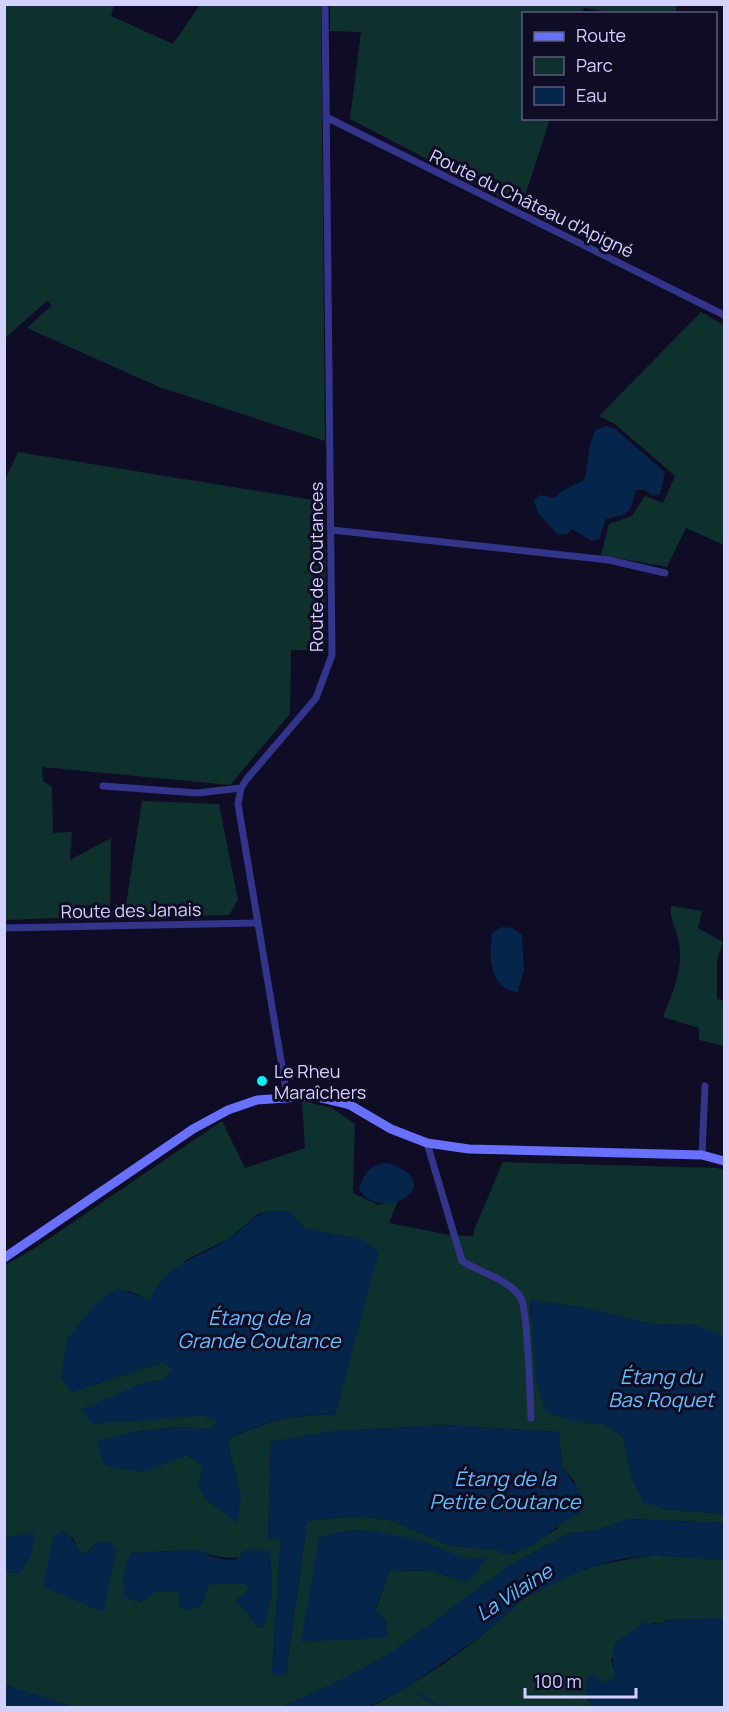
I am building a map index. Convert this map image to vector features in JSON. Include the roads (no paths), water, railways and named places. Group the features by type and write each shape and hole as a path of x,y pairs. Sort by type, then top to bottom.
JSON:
{"street":[{"name":"Route de Coutances","path":"241,788 316,698 332,655 325,4"},
{"name":"Route du Château d'Apigné","path":"326,117 724,315"},
{"path":"332,530 609,560 665,573"},
{"path":"103,786 177,793 221,792 241,788 238,804 240,821 287,1096"},
{"name":"Route des Janais","path":"4,928 257,923"},
{"path":"702,1155 705,1086"},
{"path":"4,1258 193,1129 228,1110 257,1100 287,1096 313,1096 350,1105 391,1130 427,1143 508,1151 702,1155 724,1161"},
{"path":"427,1143 462,1261 510,1287 521,1298 525,1318 531,1418"}],"water":[{"path":"606,426 615,429 665,472 660,494 653,496 645,490 636,490 628,512 606,519 599,539 591,541 572,529 567,534 558,535 538,513 534,500 539,495 555,498 560,492 584,480 593,437 596,430"},
{"path":"502,927 512,928 522,935 524,969 518,992 508,990 501,985 493,970 492,933"},
{"path":"387,1163 405,1171 413,1180 413,1190 406,1197 395,1202 382,1204 369,1200 359,1189 368,1171"},
{"name":"Étang de la Grande Coutance","path":"268,1211 290,1211 304,1228 363,1240 379,1252 335,1415 279,1420 252,1428 227,1440 241,1497 237,1523 205,1499 198,1485 203,1466 188,1455 143,1472 105,1466 99,1451 98,1441 113,1437 168,1428 212,1429 217,1420 203,1416 93,1424 80,1410 136,1386 164,1379 173,1369 163,1362 71,1392 61,1377 67,1339 95,1305 117,1288 150,1300 157,1288 174,1269 219,1245 257,1216"},
{"name":"Étang du Bas Roquet","path":"530,1300 585,1308 653,1324 694,1325 722,1335 724,1338 724,1514 663,1509 643,1502 633,1481 623,1437 604,1424 577,1422 546,1412 536,1381"},
{"name":"Étang de la Petite Coutance","path":"447,1425 559,1432 562,1466 581,1493 580,1513 534,1544 513,1553 501,1554 500,1550 451,1546 390,1520 355,1516 307,1521 286,1674 278,1676 272,1673 281,1538 268,1539 271,1442 337,1431"},
{"name":"La Vilaine","path":"629,1519 724,1523 724,1560 655,1555 620,1559 585,1569 526,1597 480,1637 404,1689 368,1707 281,1707 343,1679 394,1651 509,1566 568,1534 594,1531"},
{"path":"62,1530 85,1555 96,1543 108,1542 117,1549 103,1612 43,1587 53,1537"},
{"path":"352,1530 399,1536 427,1543 461,1556 486,1558 474,1577 466,1582 433,1571 390,1570 375,1610 385,1620 388,1638 301,1642 319,1538"},
{"path":"24,1534 35,1535 31,1556 20,1573 5,1572 5,1538"},
{"path":"195,1550 220,1559 236,1560 245,1550 270,1551 272,1596 263,1628 257,1627 242,1606 235,1601 251,1589 244,1583 209,1585 201,1606 188,1610 179,1607 179,1592 157,1591 141,1603 124,1597 123,1574 130,1553"},
{"path":"679,1619 724,1619 724,1707 594,1707 591,1703 586,1692 589,1674 605,1683 616,1677 613,1664 614,1648 621,1639 643,1622 660,1624"},
{"path":"5,1685 73,1707 5,1707"}],"waterway":[{"path":"416,1693 443,1708"}],"place":[{"name":"Le Rheu Maraîchers","path":"262,1081"}]}
